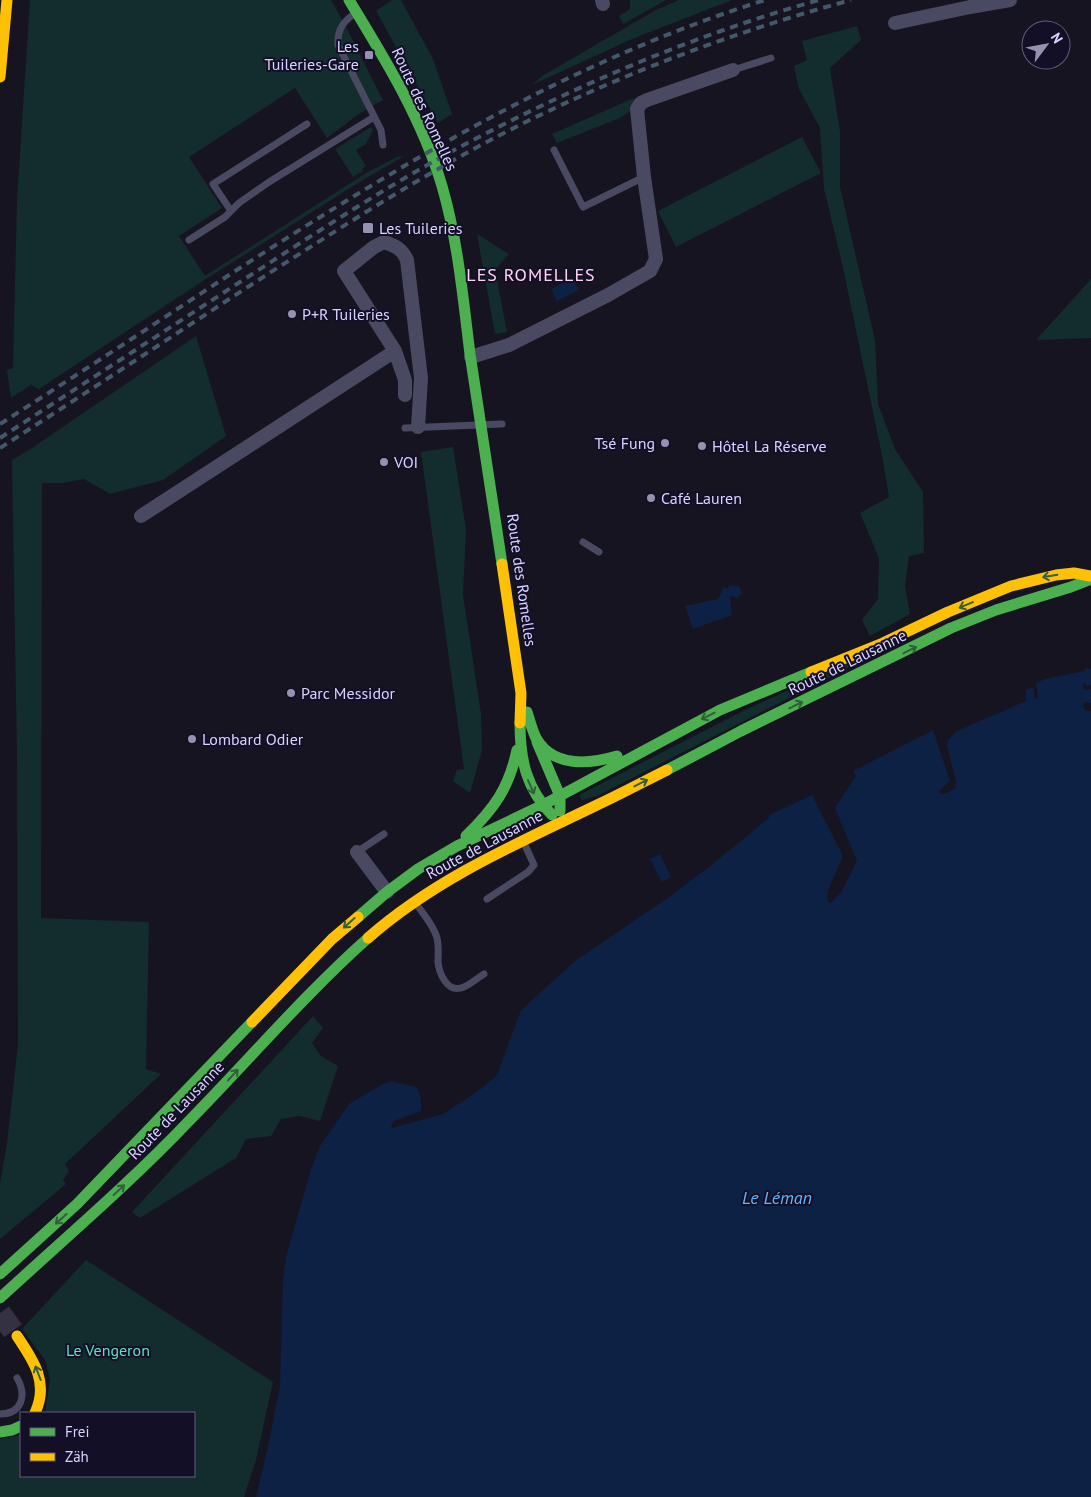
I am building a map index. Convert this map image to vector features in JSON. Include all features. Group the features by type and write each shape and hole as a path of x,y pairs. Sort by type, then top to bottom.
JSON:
{"main road":[{"path":"0,77 7,0"},
{"name":"Route des Romelles","path":"349,0 406,101 431,155 442,185 455,239 480,425 521,692 520,732 526,777 531,790 541,806"},
{"name":"Route de Lausanne","path":"0,1298 123,1186 187,1124 339,964 394,902 418,869 456,846 541,806 733,704 883,643 948,612 1011,586 1056,575 1074,573 1091,578"},
{"name":"Route de Lausanne","path":"0,1274 77,1204 326,945 360,914 394,902 415,902 472,866 522,840 598,805 741,731 951,628 996,610 1071,588 1091,578"},
{"path":"521,692 536,739 560,796 561,822"},
{"path":"456,846 490,812 504,792 512,775 520,732"},
{"path":"536,739 543,747 561,759 584,763 604,760 652,746"},
{"path":"541,806 561,822"},
{"path":"52,1212 66,1199 108,1172"},
{"path":"0,1305 13,1286"},
{"path":"17,1336 31,1356 42,1382 40,1402 35,1412"},
{"path":"0,1432 19,1427"}],"street":[{"path":"895,23 1010,0"},
{"path":"471,357 509,345 608,295 650,271 656,259 644,176 638,109 641,103 733,70"},
{"path":"405,395 405,380 395,350 344,270 374,247 384,242 396,246 403,251 407,260 422,378 412,428"},
{"path":"141,516 395,350"},
{"path":"358,852 394,902"}],"lane":[{"path":"356,12 340,27 338,45 382,133 383,145"},
{"path":"733,70 771,58"},
{"path":"189,240 225,217 239,203 269,182 374,116"},
{"path":"231,211 214,184 307,124"},
{"path":"554,150 583,207 644,176"},
{"path":"412,428 502,424"},
{"path":"583,542 599,552"},
{"path":"358,852 384,834"},
{"path":"487,899 528,872 534,865 522,840"},
{"path":"415,902 437,938 438,964 445,980 452,987 459,989 484,974"},
{"path":"0,1414 11,1412 20,1405 23,1396 22,1386 17,1378"},
{"path":"11,1412 19,1427"}],"green space":[{"path":"30,0 331,0 383,100 360,113 327,138 295,88 189,157 222,208 179,236 205,276 366,173 397,157 404,156 206,279 39,389 31,385 11,398 7,370 13,368 17,200"},
{"path":"392,0 401,0 433,59 452,114 438,123 376,11"},
{"path":"630,0 666,0 623,24 619,16 630,9"},
{"path":"679,0 732,0 632,39 532,85 542,76 656,10"},
{"path":"857,26 861,40 830,68 840,131 840,187 875,340 878,404 895,449 923,492 924,553 909,556 905,586 910,614 870,636 862,620 878,599 879,558 860,513 889,497 842,263 824,189 820,128 799,89 794,66 807,60 802,41"},
{"path":"634,98 636,107 620,118 557,143 552,134"},
{"path":"371,127 373,130 366,144 356,150 366,166 362,169 363,171 353,177 335,149"},
{"path":"802,137 821,173 676,247 658,211"},
{"path":"477,234 509,254 495,270 507,332 495,334"},
{"path":"1091,279 1091,338 1036,340"},
{"path":"196,336 226,436 163,480 110,494 84,479 62,483 42,483 41,918 149,922 146,1069 161,1074 65,1164 69,1171 63,1180 66,1184 0,1239 0,1183 7,1143 18,1044 17,756 12,460"},
{"path":"453,447 466,529 463,595 481,714 482,750 470,793 453,781 457,770 464,769 421,452"},
{"path":"950,616 597,796 582,800 579,795 743,711"},
{"path":"313,1016 323,1028 312,1043 321,1056 338,1066 320,1121 299,1116 281,1119 271,1136 246,1139 236,1158 140,1218 132,1212"},
{"name":"Le Vengeron","path":"86,1260 273,1382 256,1460 244,1497 0,1497 0,1439 20,1435 20,1477 195,1477 195,1412 45,1412 50,1379 45,1360 22,1329"}],"water":[{"path":"573,278 579,290 557,301 551,289"},
{"path":"729,585 739,586 742,593 737,599 733,596 730,597 732,615 693,629 685,606 718,599 724,587 728,589"},
{"name":"Le Léman","path":"1085,668 1091,669 1091,685 1086,686 1085,683 1083,684 1084,690 1091,689 1091,703 1085,702 1083,706 1085,710 1091,711 1091,1497 256,1497 280,1385 283,1279 286,1257 311,1169 320,1146 349,1104 391,1081 416,1087 421,1098 421,1111 394,1121 391,1126 392,1128 443,1114 482,1088 497,1075 521,1010 575,961 669,897 769,818 769,815 812,795 843,856 828,890 827,901 831,903 842,891 857,861 835,808 856,776 853,771 933,730 950,781 939,791 942,794 947,793 955,788 956,781 947,746 948,740 957,731 1026,701 1026,690 1031,688 1034,689 1034,698 1038,700 1036,683 1045,679 1085,671"},
{"path":"660,854 671,877 662,882 650,859"}],"tunnel":[{"path":"0,1313 17,1336"}],"railway":[{"path":"0,424 293,234 422,156 488,119 554,85 622,54 692,25 765,0"},
{"path":"0,438 317,232 394,184 447,154 537,108 629,66 723,30 819,0"},
{"path":"0,448 347,224 408,186 502,134 586,94 673,58 761,27 851,0"}],"traffic: fast":[{"path":"349,0 402,90 434,161 448,207 456,249 502,564"},
{"path":"667,770 741,731 951,628 996,610 1091,579"},
{"path":"358,917 418,869 457,846 541,806 720,710 811,672"},
{"path":"527,712 536,738 543,748 552,755 562,759 584,762 617,756"},
{"path":"520,723 521,749 526,773 536,794 552,815"},
{"path":"537,742 560,796 560,811"},
{"path":"466,836 485,817 505,787 517,750"},
{"path":"0,1298 143,1168 299,1005 368,938"},
{"path":"0,1274 77,1204 252,1022"},
{"path":"0,1432 20,1426"}],"traffic: slow":[{"path":"0,77 7,0"},
{"path":"502,564 521,693 520,723"},
{"path":"811,672 883,643 948,612 1011,586 1056,575 1074,573 1090,576"},
{"path":"368,938 394,917 448,880 506,849 667,770"},
{"path":"252,1022 332,939 358,917"},
{"path":"17,1336 29,1354 38,1373 40,1392 35,1412"}],"place":[{"name":"Les Tuileries-Gare","path":"369,55"},
{"name":"Les Tuileries","path":"368,228"},
{"name":"P+R Tuileries","path":"292,314"},
{"name":"Tsé Fung","path":"665,443"},
{"name":"Hôtel La Réserve","path":"702,446"},
{"name":"VOI","path":"384,462"},
{"name":"Café Lauren","path":"651,498"},
{"name":"Parc Messidor","path":"291,693"},
{"name":"Lombard Odier","path":"192,739"}],"district":[{"name":"LES ROMELLES","path":"531,275"}]}
